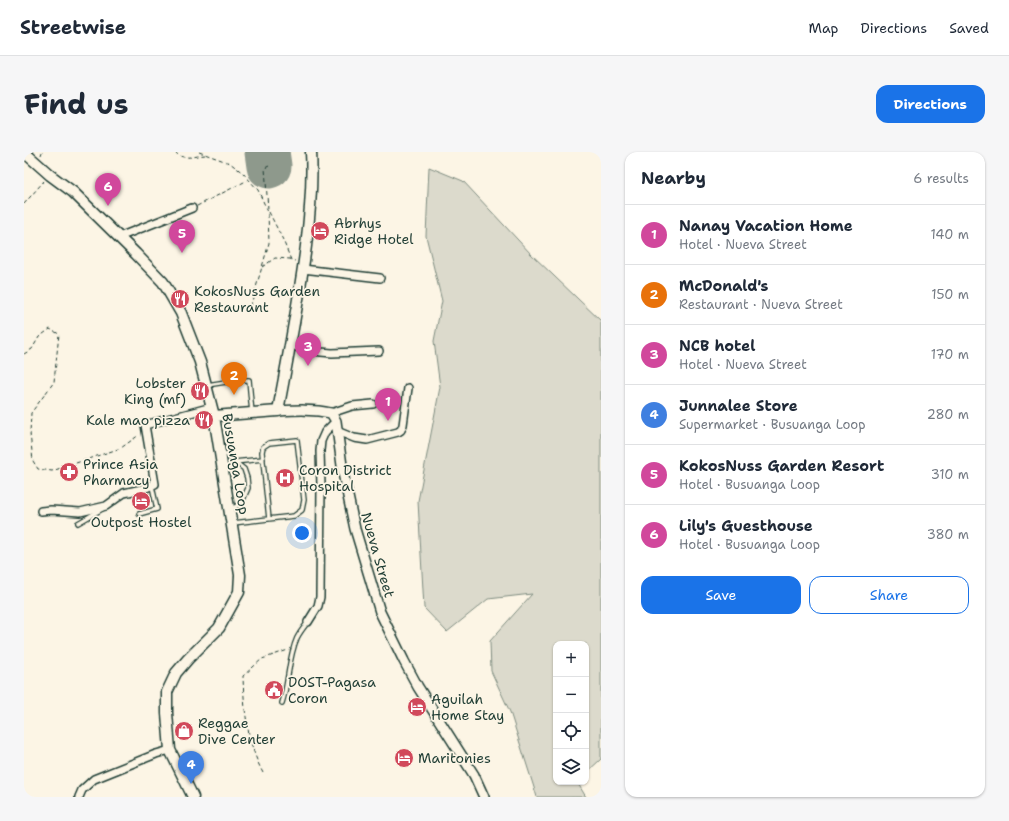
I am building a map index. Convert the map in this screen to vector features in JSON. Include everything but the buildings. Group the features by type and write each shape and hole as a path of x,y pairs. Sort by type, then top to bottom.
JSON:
{"main road":[{"name":"Busuanga Loop","path":"24,152 50,175 73,192 163,282 171,294 189,332 206,385 221,450 240,575 239,592 219,628 176,673 167,692 170,750 193,797"},
{"path":"213,412 252,413 278,411 304,266 312,197 311,152"}],"street":[{"path":"119,237 192,208"},
{"path":"304,266 380,278"},
{"path":"290,346 332,353 379,351"},
{"path":"308,622 318,606 320,597 321,441 325,432 337,426 354,438 367,440 398,432 401,430 403,425 408,388"},
{"path":"278,411 304,409 319,410 331,413 352,406 373,404"},
{"path":"41,511 51,510 80,512 106,506 124,493 146,488 155,484 145,425 213,412"},
{"name":"Nueva Street","path":"331,413 337,426 343,474 354,529 380,612 418,687 474,775 484,797"},
{"path":"78,797 82,790 94,779 156,754 170,750"}],"lane":[{"path":"245,380 249,380 252,413"},
{"path":"206,385 226,382"},
{"path":"232,523 269,519 294,516 300,513 304,500 297,440 267,444 262,449 269,519"},
{"path":"221,450 244,469 248,488 242,502 230,510"},
{"path":"234,462 263,459"},
{"path":"139,514 157,509 152,485"},
{"path":"78,524 103,510 106,506"},
{"path":"282,703 287,690 294,647 297,638 308,622"}],"path":[{"path":"175,152 177,155 184,158 206,155"},
{"path":"199,152 230,163 258,190 283,240 291,260"},
{"path":"250,308 269,243 265,168 269,166"},
{"path":"24,204 50,175"},
{"path":"192,208 249,180"},
{"path":"261,267 275,258 291,260 304,266"},
{"path":"24,354 32,349 39,337 50,329 59,334 54,382 31,413 30,433 32,461 38,469 52,471 121,448 137,436 147,434"},
{"path":"263,773 256,760 246,720 244,676 262,659 294,647"}],"shaded area":[{"path":"429,167 463,181 531,254 601,321 601,759 589,770 589,641 553,641 553,785 579,785 586,797 537,797 510,712 491,671 490,641 532,594 488,599 447,632 424,608 418,501 440,387 434,341 442,301 426,236"}],"runway":[{"path":"267,152 269,166"}],"place":[{"name":"Lily's Guesthouse","path":"108,206"},
{"name":"Abrhys Ridge Hotel","path":"320,231"},
{"name":"KokosNuss Garden Resort","path":"182,253"},
{"name":"KokosNuss Garden Restaurant","path":"180,299"},
{"name":"NCB hotel","path":"308,366"},
{"name":"Lobster King (mf)","path":"200,391"},
{"name":"McDonald's","path":"234,395"},
{"name":"Kale mao pizza","path":"204,420"},
{"name":"Nanay Vacation Home","path":"388,421"},
{"name":"Prince Asia Pharmacy","path":"69,472"},
{"name":"Coron District Hospital","path":"285,478"},
{"name":"Outpost Hostel","path":"141,501"},
{"name":"DOST-Pagasa Coron","path":"274,690"},
{"name":"Aguilah Home Stay","path":"417,707"},
{"name":"Reggae Dive Center","path":"184,731"},
{"name":"Maritonies","path":"404,758"},
{"name":"Junnalee Store","path":"191,784"}]}
